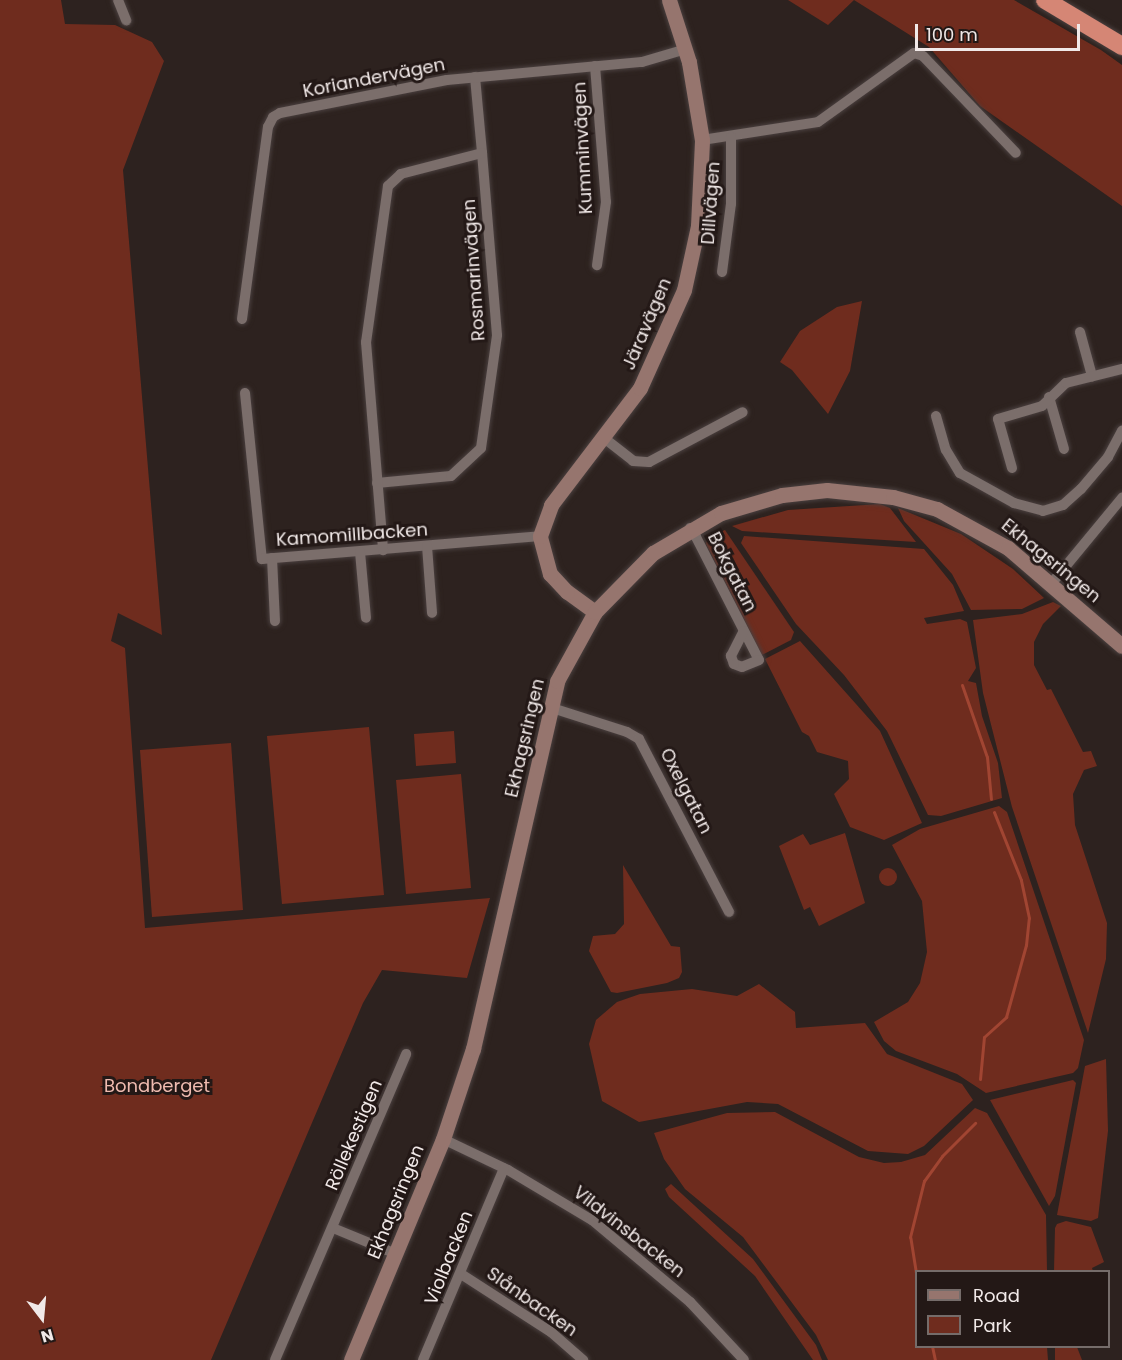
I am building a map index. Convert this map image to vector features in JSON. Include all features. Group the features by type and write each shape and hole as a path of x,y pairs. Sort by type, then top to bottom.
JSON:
{"highway":[{"path":"1045,0 1122,46"},
{"path":"1069,0 1122,32"}],"street":[{"path":"118,0 126,20"},
{"name":"Järavägen","path":"540,536 551,504 604,438 640,388 684,290 698,226 702,140 686,49 669,0"},
{"name":"Koriandervägen","path":"242,319 273,117 280,112 475,77 642,62 686,49"},
{"path":"702,140 818,122 914,53 923,56 1016,153"},
{"name":"Kumminvägen","path":"595,66 606,202 597,265"},
{"name":"Rosmarinvägen","path":"377,483 451,476 481,448 497,335 475,77"},
{"name":"Dillvägen","path":"722,272 731,204 731,137"},
{"path":"383,550 366,342 388,186 401,174 482,153"},
{"path":"1080,332 1092,376"},
{"path":"1012,468 998,419 1042,406 1066,383 1122,369"},
{"name":"Kamomillbacken","path":"245,393 262,559 540,536"},
{"path":"1050,397 1064,449"},
{"path":"604,438 633,461 649,462 742,412"},
{"path":"936,416 946,450 960,473 1014,503 1043,511 1063,505 1081,489 1108,457 1122,431"},
{"name":"Ekhagsringen","path":"351,1360 443,1139 487,999 549,707 570,651 595,612 654,553 690,528 721,513 782,495 827,490 863,491 937,509 972,525 1008,548 1122,646"},
{"path":"1051,584 1122,498"},
{"name":"Bokgatan","path":"690,528 744,631"},
{"path":"540,536 550,574 567,592 595,612"},
{"path":"427,546 432,613"},
{"path":"360,552 366,618"},
{"path":"272,558 275,621"},
{"name":"Oxelgatan","path":"549,707 639,739 729,912"},
{"name":"Röllekestigen","path":"275,1360 406,1054"},
{"name":"Vildvinsbacken","path":"443,1139 554,1195 630,1250 690,1302 744,1360"},
{"name":"Violbacken","path":"423,1360 504,1168"},
{"path":"333,1228 396,1254"},
{"name":"Slånbacken","path":"461,1274 551,1332 583,1360"}],"green space":[{"name":"Bondberget","path":"0,0 61,0 65,24 115,25 152,42 164,61 123,170 162,635 118,613 111,641 125,648 145,928 490,898 467,978 382,970 363,1003 211,1360 0,1360"},
{"path":"788,0 854,0 828,25"},
{"path":"854,0 1014,0 1101,50 1122,65 1122,206 980,106 929,47"},
{"path":"862,301 850,371 828,414 792,370 780,362 800,331 837,307"},
{"path":"880,504 890,508 916,542 742,531 732,526 788,510"},
{"path":"898,508 961,534 1013,569 1044,598 1022,609 971,610 952,574 904,521"},
{"path":"725,530 794,632 791,640 762,655 706,544 708,537"},
{"path":"744,536 924,549 953,585 964,611 924,618 927,624 960,619 967,622 976,668 968,681 976,683 982,716 998,763 1002,798 941,816 928,815 887,731 844,675 796,624 741,543"},
{"path":"1053,602 1061,606 1043,624 1034,642 1034,665 1047,690 1051,689 1083,752 1091,751 1097,766 1084,770 1073,794 1075,825 1107,923 1106,959 1088,1033 1012,807 983,693 973,620 1022,614"},
{"path":"800,641 880,731 922,823 884,840 850,827 834,794 849,779 848,761 817,752 809,736 802,732 765,659"},
{"path":"369,727 384,895 282,904 267,736"},
{"path":"454,731 456,763 416,766 414,734"},
{"path":"231,743 243,910 152,917 140,750"},
{"path":"461,774 471,888 406,894 396,780"},
{"path":"999,806 1007,812 1084,1040 1078,1068 1073,1073 986,1093 957,1074 896,1051 884,1041 874,1022 908,1002 920,983 927,952 922,901 892,845 920,829"},
{"path":"845,833 865,903 819,926 810,907 804,910 779,846 803,834 810,845"},
{"path":"623,865 671,946 680,947 682,972 679,978 667,983 617,993 611,992 589,951 593,936 615,934 624,924"},
{"path":"884,868 892,868 897,873 895,884 884,886 879,881 879,873"},
{"path":"759,984 795,1012 796,1028 865,1023 887,1054 962,1084 973,1100 924,1146 908,1154 868,1151 778,1104 747,1102 639,1122 602,1101 589,1044 596,1020 617,1002 640,994 692,989 737,996"},
{"path":"1106,1059 1108,1131 1098,1218 1091,1221 1057,1215 1085,1066"},
{"path":"1073,1080 1076,1083 1055,1196 1049,1206 990,1100"},
{"path":"975,1108 987,1113 1046,1215 1047,1270 915,1270 915,1348 1047,1348 1048,1360 828,1360 816,1335 743,1237 685,1189 664,1159 654,1133 727,1113 775,1112 859,1157 884,1163 901,1162 925,1155"},
{"path":"671,1184 753,1259 816,1345 822,1360 813,1360 755,1276 669,1197 665,1189"},
{"path":"1066,1221 1091,1227 1104,1262 1092,1268 1093,1270 1054,1270 1057,1224"},
{"path":"1055,1348 1077,1348 1082,1360 1055,1360"}],"waterway":[{"path":"962,685 987,757 991,799"},
{"path":"980,1079 984,1037 1006,1017 1026,945 1029,918 1021,880 994,812"},
{"path":"916,1270 910,1237 924,1181 942,1156 975,1123"},
{"path":"932,1348 935,1360"}]}
